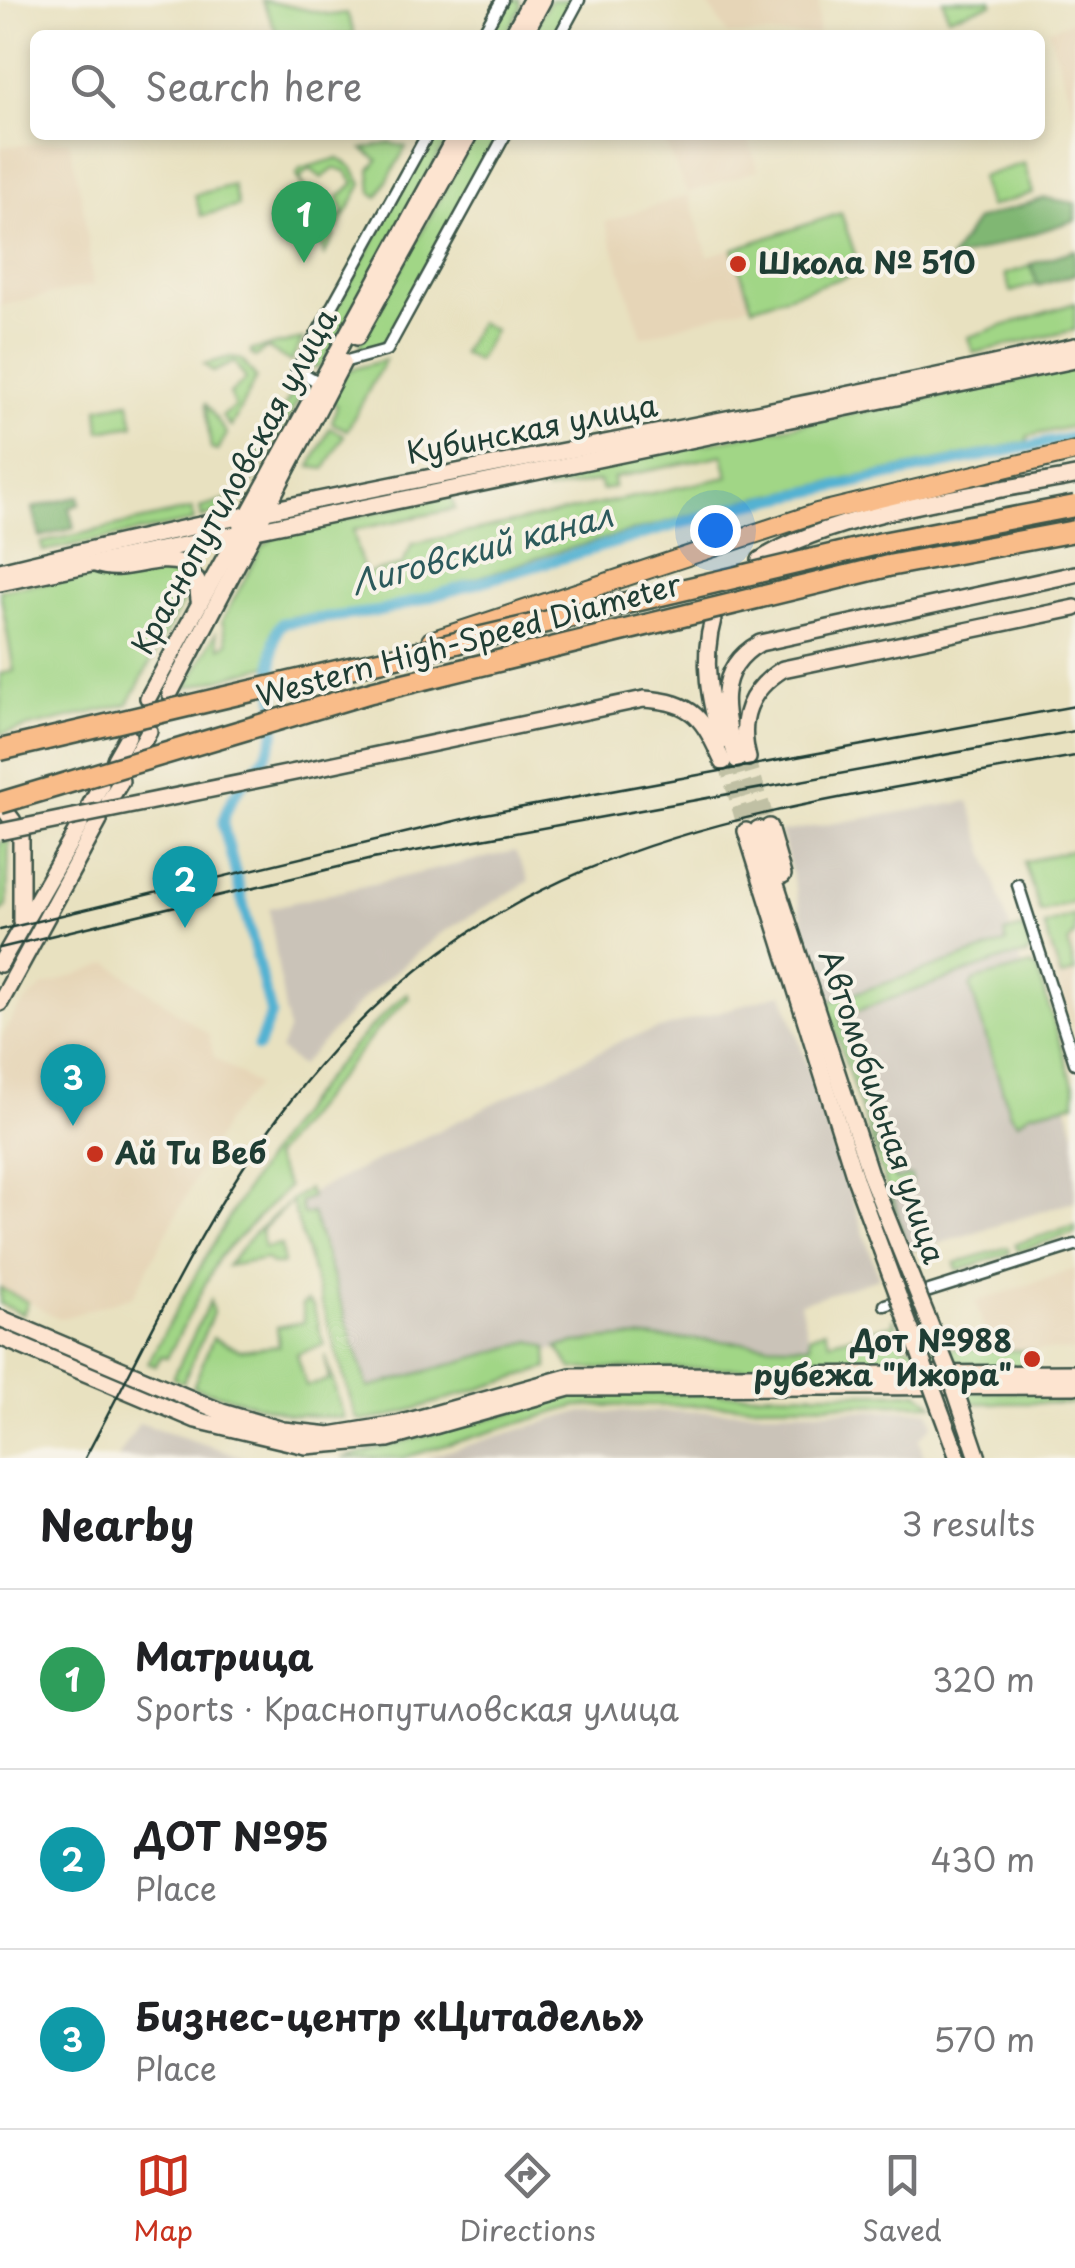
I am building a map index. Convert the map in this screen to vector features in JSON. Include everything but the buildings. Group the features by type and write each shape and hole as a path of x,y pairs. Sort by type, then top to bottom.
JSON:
{"highway":[{"name":"Western High-Speed Diameter","path":"0,750 882,543 1075,506"},
{"name":"Western High-Speed Diameter","path":"6,811 370,692 888,566 1075,531"}],"main road":[{"path":"515,30 531,0"},
{"path":"527,30 543,0"},
{"name":"Краснопутиловская улица","path":"170,693 320,383 453,140"},
{"name":"Краснопутиловская улица","path":"251,521 264,510 466,140"},
{"name":"Кубинская улица","path":"264,510 590,448 1075,346"},
{"name":"Кубинская улица","path":"0,571 1075,360"},
{"path":"370,665 759,530 871,498 1069,455"},
{"path":"760,560 809,535 854,522 1075,476"},
{"name":"Кубинская улица","path":"0,583 237,532 251,521"},
{"name":"Краснопутиловская улица","path":"148,698 237,532"},
{"path":"92,562 120,570 163,560 182,563 197,581 199,602"},
{"path":"734,760 724,693 733,664 760,642 1075,574"},
{"path":"734,760 750,700 760,684 784,669 1075,608"},
{"path":"712,619 708,684 734,760"},
{"path":"0,832 644,699 677,702 694,712 734,760"},
{"path":"136,754 149,731"},
{"path":"116,759 128,736"},
{"path":"110,801 120,781"},
{"path":"90,805 101,785"},
{"path":"0,1003 99,821"},
{"path":"0,964 80,824"},
{"name":"Автомобильная улица","path":"958,1458 863,1179 758,829 810,986 863,1179 948,1369 978,1458"},
{"path":"20,926 21,836"},
{"path":"0,1318 222,1412 304,1433 341,1434 398,1424 571,1376 1075,1386"},
{"path":"0,1337 196,1420 306,1446 388,1439 569,1388 934,1381 1075,1373"}],"street":[{"path":"485,30 502,0"},
{"path":"563,30 579,0"},
{"path":"320,383 297,370 424,140"},
{"path":"343,362 387,350 502,140"},
{"path":"1018,885 1075,1063"},
{"path":"884,1305 1075,1245"},
{"path":"934,1381 958,1458"}],"shaded area":[{"path":"705,0 819,0 818,30 725,30"},
{"path":"1075,20 1075,111 1074,111 1048,29"},
{"path":"69,140 83,204 93,285 0,306 0,147"},
{"path":"664,140 749,140 758,170 687,193"},
{"name":"Школа № 510","path":"688,195 708,256 841,213 861,272 642,337 605,222"},
{"path":"969,801 1075,1132 1075,1201 909,1253 814,963 781,832"},
{"path":"515,851 529,881 440,934 365,997 300,1066 280,1050 288,1031 269,908"},
{"path":"1075,936 1075,1036 1047,948"},
{"path":"109,963 209,1035 214,1057 257,1085 227,1119 133,1296 60,1319 0,1287 0,1040 17,1010 42,987"},
{"path":"783,993 879,1278 800,1303 810,1345 598,1337 359,1405 294,1201 625,1039"},
{"path":"1075,1269 1075,1351 991,1349 975,1302"},
{"path":"929,1410 933,1425 919,1439 924,1458 424,1458 579,1412"},
{"path":"139,1423 247,1458 118,1458"}],"green space":[{"path":"262,0 331,15 347,13 353,30 276,30"},
{"path":"507,0 519,0 521,7 508,30 490,30"},
{"path":"550,0 573,0 556,30 533,30"},
{"path":"943,0 991,0 992,4 948,17"},
{"path":"429,140 447,140 321,367 314,369 314,349"},
{"path":"472,140 495,140 385,341 380,347 362,351 360,344"},
{"path":"390,143 406,147 378,197 372,193 370,170 378,160 363,149"},
{"path":"338,158 352,167 362,184 338,229 333,222 344,213 338,198 354,183 346,171 335,168 322,178 310,169 300,177 305,190 296,176 300,169"},
{"path":"1024,163 1033,193 989,207 980,177"},
{"path":"233,185 238,206 201,216 195,195"},
{"path":"1045,198 1075,203 1075,220 949,261 976,220"},
{"path":"314,210 335,235 324,255"},
{"path":"841,213 861,272 752,307 733,249"},
{"path":"1075,250 1075,274 1038,286 1031,264"},
{"path":"1031,266 1037,284 1011,292 1005,274"},
{"path":"1075,303 1075,330 973,353 968,337"},
{"path":"479,322 494,330 477,361 462,353"},
{"path":"303,339 291,362 267,348 255,357 251,354 251,350"},
{"path":"231,357 242,360 256,378 231,427 222,416 235,407 230,394 246,379 234,362 213,372 204,364"},
{"path":"385,360 347,430 332,423 337,405 330,401 346,371"},
{"path":"1075,368 1075,426 1028,436 1027,442 747,500 550,554 382,609 290,617 272,631 271,665 186,688 216,633 220,648 228,643 222,621 262,547 278,534 451,495 455,509 353,530 364,574 402,565 412,544 728,477 723,455 613,478 614,487 602,490 599,481 547,491 546,476"},
{"path":"300,380 300,397 266,459 257,454"},
{"path":"129,402 134,425 100,431 98,408"},
{"path":"205,403 227,434 217,451 211,449"},
{"path":"330,428 344,435 325,469 310,467"},
{"path":"257,463 262,465 238,504 202,518 200,508 232,499"},
{"path":"79,496 80,504 69,508 74,528 40,537 33,508"},
{"path":"192,509 194,521 43,551 41,543"},
{"path":"155,567 157,572 180,576 186,586 185,598 128,704 0,734 0,674 14,671 0,590"},
{"path":"9,840 7,906 0,913 0,842"},
{"path":"1075,849 1075,901 1040,912 1024,862"},
{"path":"1075,915 1075,934 1068,943 1075,972 1061,977 1044,925"},
{"path":"1023,928 1030,949 1027,955 1007,958 839,1017 880,1156 903,1152 890,1160 895,1180 911,1176 912,1182 891,1190 908,1252 826,1003 1006,943 1004,933"},
{"path":"1031,965 1037,969 1075,1090 1075,1103 1030,1113 1018,1122 1010,1114 970,986 975,980"},
{"path":"407,993 409,998 377,1030 273,1157 288,1187 219,1257 167,1358 161,1356 155,1366 148,1363 231,1214 293,1120 365,1033"},
{"path":"308,1189 311,1197 300,1202 303,1215 312,1213 368,1388 532,1341 547,1347 548,1368 388,1417 361,1421 356,1417 291,1200"},
{"path":"290,1202 261,1231 264,1248 281,1245 283,1264 272,1264 266,1259 227,1266 252,1235"},
{"path":"1075,1226 1075,1233 1018,1251 1015,1244"},
{"path":"1008,1247 1010,1253 957,1271 955,1263"},
{"path":"0,1288 28,1302 23,1314 0,1304"},
{"path":"210,1301 213,1313 183,1383 173,1378"},
{"path":"307,1301 313,1306 324,1345 297,1354 306,1386 329,1380 325,1355 344,1418 288,1414 193,1387 213,1338 240,1350 279,1346 277,1327 304,1322 302,1305"},
{"path":"894,1318 903,1346 1032,1351 1037,1361 1031,1367 572,1369 557,1347 620,1338 810,1345 809,1336 825,1330 830,1342 893,1324"},
{"path":"966,1392 1075,1392 1075,1403 969,1403"},
{"path":"919,1393 933,1404 577,1406 402,1458 342,1458 578,1394"}],"waterway":[{"name":"Лиговский канал","path":"258,1047 271,1014 223,824 233,798 272,743 274,643 282,623 382,611 737,507 1075,437"}],"tunnel":[{"path":"748,758 769,827"},
{"path":"737,760 758,829"},
{"path":"726,762 746,831"}],"railway":[{"path":"0,930 480,815 1075,706"},
{"path":"0,948 372,859 1075,731"},
{"path":"85,1458 193,1252 266,1134 348,1034 435,956 528,898 626,854 729,822 838,798 1075,756"}],"place":[{"name":"Матрица","path":"304,263"},
{"name":"Школа № 510","path":"738,264"},
{"name":"ДОТ №95","path":"185,928"},
{"name":"Бизнес-центр «Цитадель»","path":"73,1126"},
{"name":"Ай Ти Веб","path":"95,1154"},
{"name":"Дот №988 рубежа \"Ижора\"","path":"1032,1359"}]}
